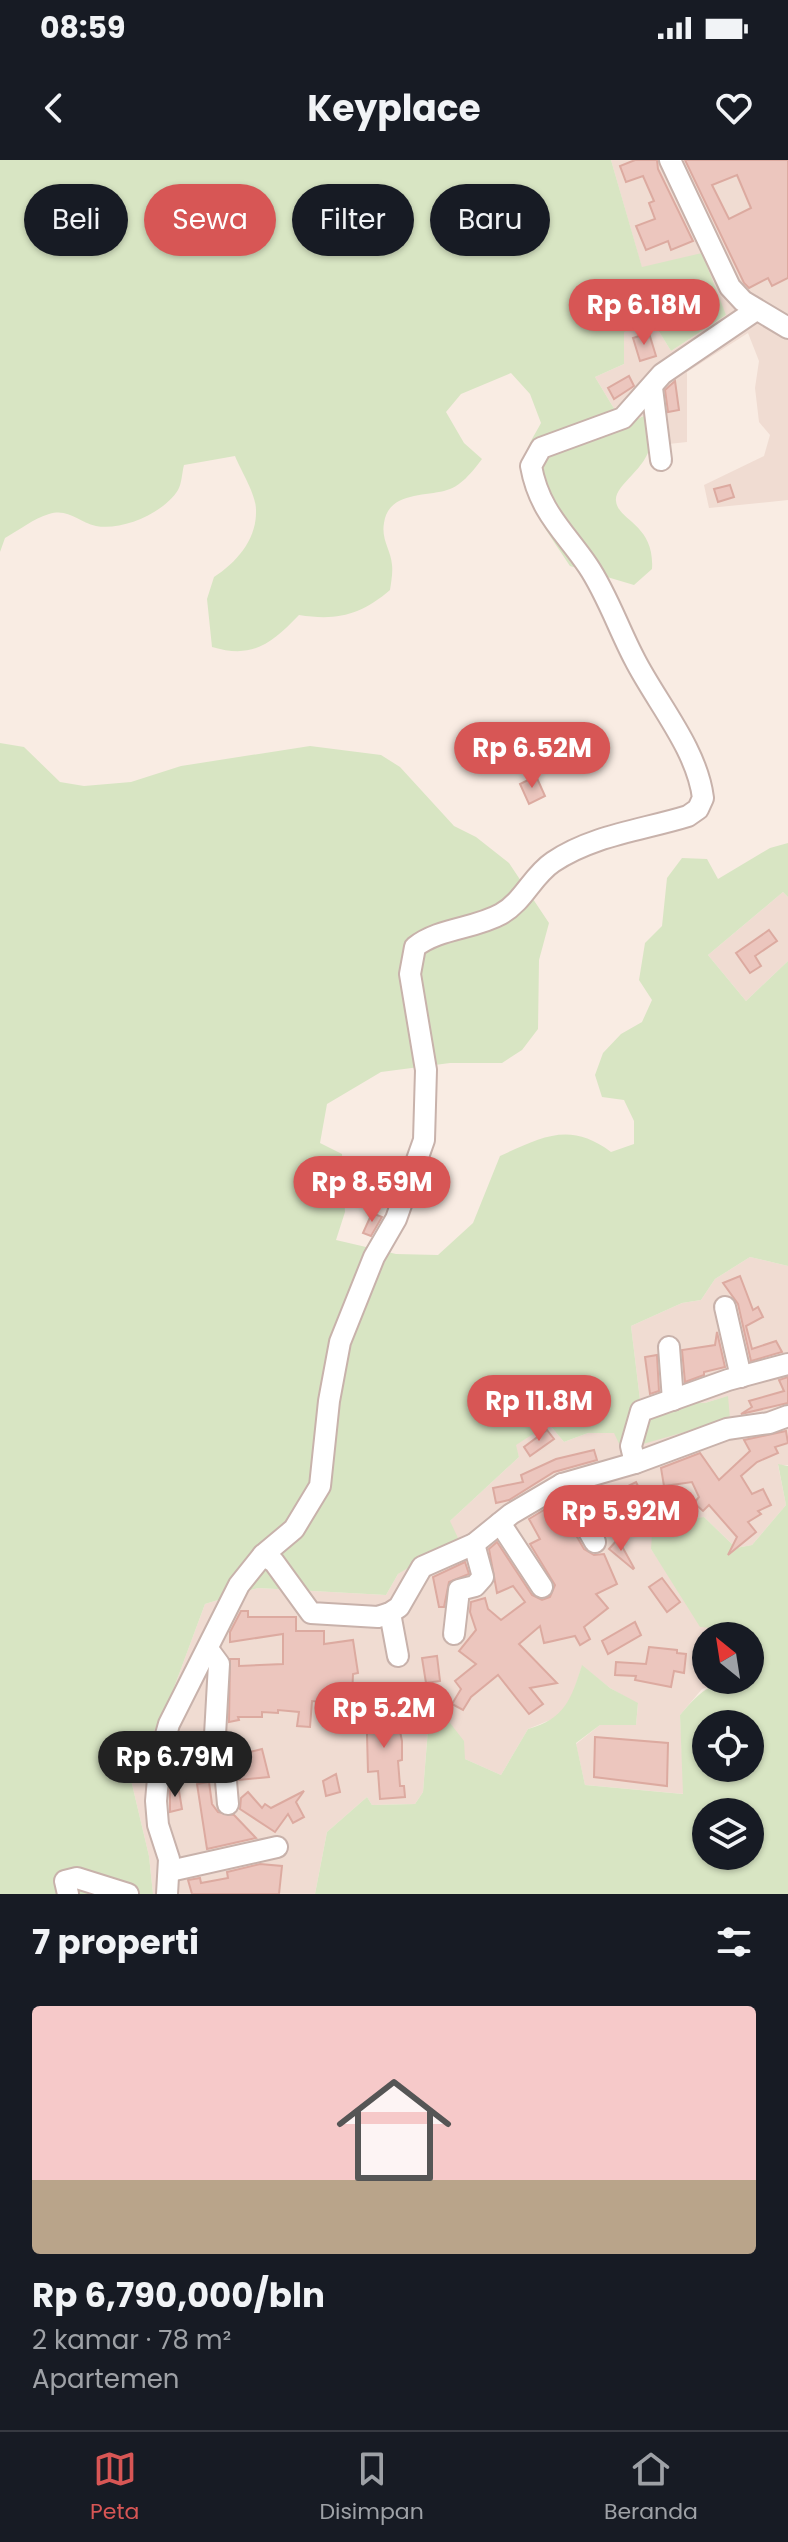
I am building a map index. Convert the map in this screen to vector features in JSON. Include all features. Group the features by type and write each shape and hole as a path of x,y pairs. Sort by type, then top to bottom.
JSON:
{"street":[{"path":"670,160 722,274 743,301 788,328"},
{"path":"167,1894 170,1871 158,1825 160,1756 169,1724 239,1585 263,1555 294,1529 320,1486 329,1401 340,1342 374,1257 396,1219 424,1140 426,1070 410,974 415,947 425,939 471,926 512,907 555,860 593,842 688,816 698,809 703,798 690,759 644,677 590,569 553,524 536,490 531,466 541,448 623,418 662,374 756,310"},
{"path":"652,388 661,460"},
{"path":"725,1307 741,1377"},
{"path":"669,1347 673,1400"},
{"path":"635,1463 631,1446 641,1411 788,1364"},
{"path":"263,1555 274,1562 311,1613 378,1617 399,1607 422,1567 474,1544 500,1523 562,1484 635,1463 727,1429 769,1423 788,1416"},
{"path":"562,1484 595,1542"},
{"path":"500,1523 542,1587"},
{"path":"454,1634 459,1590 475,1586 483,1577 474,1544"},
{"path":"390,1613 398,1656"},
{"path":"208,1649 219,1664 215,1735 223,1747 228,1804"},
{"path":"170,1871 277,1847"},
{"path":"68,1894 65,1881 77,1878 128,1894"}],"shaded area":[{"path":"611,160 788,160 788,500 709,508 704,485 764,456 770,435 759,422 755,388 759,361 748,333 687,372 687,442 650,446 647,414 624,425 595,377 624,364 623,332 655,325 671,351 726,315 642,268"},
{"path":"783,892 788,897 788,961 746,1001 708,955"},
{"path":"750,1257 788,1266 788,1465 778,1465 786,1505 752,1545 736,1548 704,1517 651,1549 674,1583 726,1622 692,1622 692,1694 698,1694 680,1715 684,1794 585,1785 576,1744 600,1725 636,1725 638,1704 610,1688 582,1666 569,1705 555,1718 528,1729 501,1775 465,1759 428,1728 423,1792 415,1804 372,1805 367,1797 327,1832 315,1894 153,1894 149,1856 131,1780 172,1693 205,1604 258,1588 386,1595 398,1574 430,1553 450,1521 519,1457 515,1445 549,1424 564,1442 588,1433 615,1433 728,1396 705,1403 640,1400 631,1326 682,1303 701,1300 715,1279"}],"green space":[{"path":"0,160 611,160 642,267 702,253 726,315 671,351 655,325 624,332 624,364 595,377 624,425 648,414 651,437 648,454 620,489 616,501 618,508 648,542 651,554 652,569 634,585 570,566 545,528 530,500 524,471 529,444 541,423 530,394 511,373 461,394 446,412 464,443 482,459 470,474 450,489 399,501 387,513 383,529 392,565 390,590 369,605 348,614 325,617 299,615 270,641 250,650 212,647 207,599 214,577 244,549 255,521 254,497 235,456 184,465 179,487 172,498 153,513 130,523 96,526 62,513 49,514 5,538 0,552"},
{"path":"0,743 24,747 60,782 84,786 131,782 181,766 310,746 381,755 400,767 454,826 476,837 509,863 549,923 539,960 538,1029 522,1050 502,1063 450,1063 381,1072 327,1104 320,1143 342,1154 345,1212 336,1240 396,1254 438,1255 473,1223 500,1156 556,1135 582,1137 611,1152 634,1144 634,1121 624,1100 602,1097 595,1075 603,1053 621,1034 642,1022 652,1000 639,980 645,943 662,926 667,878 682,858 707,859 718,879 770,848 788,843 788,897 783,892 708,955 746,1001 788,961 788,1266 750,1257 715,1279 701,1300 682,1303 631,1326 640,1400 705,1403 728,1396 730,1419 622,1450 614,1433 588,1433 564,1442 549,1424 516,1445 519,1457 450,1521 458,1538 398,1574 386,1595 258,1588 205,1604 172,1693 131,1780 149,1856 153,1894 0,1894"},
{"path":"778,1464 788,1466 788,1894 315,1894 327,1832 367,1797 372,1805 415,1804 423,1792 428,1729 447,1719 464,1741 465,1759 501,1775 528,1729 550,1720 565,1706 582,1665 610,1688 638,1703 636,1725 600,1725 576,1743 585,1785 683,1794 680,1715 700,1694 764,1694 764,1622 697,1622 651,1549 652,1533 667,1523 704,1517 736,1548 752,1545 786,1505"}],"building":[{"path":"635,160 657,160 658,169 693,241 671,250 668,241 646,250 636,226 655,219 649,203 654,201 643,176 626,182 620,166"},
{"path":"685,160 788,160 788,278 772,286 768,278 749,288","holes":["737,175 751,208 729,219 712,185"]},
{"path":"649,333 656,356 640,361 633,338"},
{"path":"629,376 634,386 614,399 608,388"},
{"path":"675,381 679,410 668,412 665,390"},
{"path":"730,485 734,497 718,502 714,489"},
{"path":"536,776 545,796 529,804 520,784"},
{"path":"769,930 777,941 755,956 761,966 750,973 736,953"},
{"path":"372,1213 382,1217 371,1236 363,1233"},
{"path":"740,1276 753,1310 758,1307 763,1317 746,1326 752,1349 776,1341 782,1352 751,1361 738,1304 723,1283"},
{"path":"717,1332 725,1367 704,1372 704,1375 685,1382 682,1350 715,1345"},
{"path":"657,1355 659,1391 650,1394 645,1357"},
{"path":"788,1377 788,1403 741,1414 752,1407 749,1401 784,1391 779,1380"},
{"path":"547,1430 554,1439 530,1456 524,1447"},
{"path":"786,1431 788,1443 775,1447 778,1453 757,1462 741,1476 752,1494 763,1489 771,1505 758,1511 761,1514 748,1522 756,1532 728,1555 737,1537 709,1505 703,1511 694,1503 699,1497 692,1482 664,1486 661,1468 700,1453 719,1480 750,1451 744,1440"},
{"path":"594,1450 597,1460 554,1472 509,1500 496,1503 493,1488 523,1482 521,1475 556,1459"},
{"path":"636,1482 645,1500 661,1494 667,1513 649,1519 643,1503 623,1513 614,1493"},
{"path":"557,1502 584,1549 594,1555 604,1554 617,1584 596,1594 608,1608 584,1627 590,1639 580,1645 575,1636 544,1643 540,1626 519,1644 557,1683 530,1688 543,1704 529,1714 498,1675 471,1697 463,1710 452,1704 461,1689 455,1681 476,1664 459,1651 476,1630 470,1612 471,1602 485,1598 488,1609 501,1620 525,1602 513,1586 497,1593 489,1549 497,1542 532,1595 542,1600 550,1597 555,1585 530,1544 540,1539 529,1519"},
{"path":"618,1539 634,1568 633,1569 609,1549"},
{"path":"465,1562 469,1574 449,1582 444,1607 439,1607 433,1577"},
{"path":"662,1578 680,1602 667,1612 649,1587"},
{"path":"241,1611 248,1611 248,1617 296,1617 296,1631 324,1631 324,1644 353,1640 358,1673 353,1674 352,1698 330,1697 329,1703 312,1701 310,1727 297,1726 299,1712 278,1710 278,1713 262,1712 262,1717 238,1717 239,1720 229,1722 230,1659 239,1659 239,1666 283,1664 283,1634 230,1642 230,1632"},
{"path":"635,1622 641,1635 608,1654 602,1641"},
{"path":"649,1647 686,1654 684,1673 674,1671 671,1687 635,1680 636,1676 615,1675 616,1662 646,1664"},
{"path":"437,1656 440,1681 426,1683 422,1658"},
{"path":"366,1697 376,1697 377,1714 396,1711 402,1741 402,1760 398,1761 400,1786 404,1786 405,1797 380,1799 378,1771 368,1772"},
{"path":"595,1737 668,1743 667,1786 594,1777"},
{"path":"262,1749 269,1777 239,1780 236,1752 241,1754"},
{"path":"336,1774 340,1792 326,1796 323,1781"},
{"path":"209,1782 212,1804 218,1812 234,1815 256,1838 207,1849 197,1784"},
{"path":"178,1785 182,1809 170,1812 170,1787"},
{"path":"304,1791 296,1802 304,1817 293,1823 288,1814 275,1832 240,1809 241,1798 248,1792 262,1808 265,1804 271,1808"},
{"path":"260,1864 282,1866 279,1894 192,1894 188,1880 200,1878 201,1883 228,1878 227,1872"}]}
